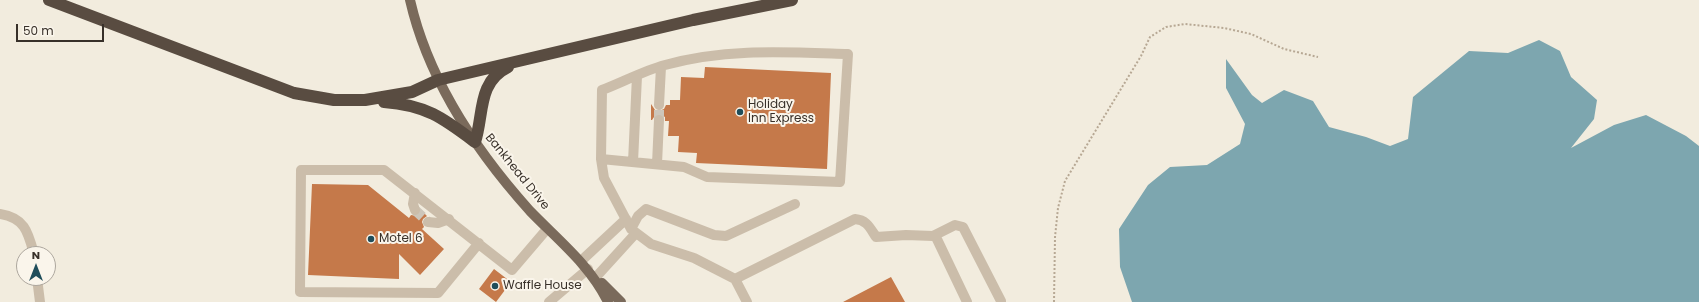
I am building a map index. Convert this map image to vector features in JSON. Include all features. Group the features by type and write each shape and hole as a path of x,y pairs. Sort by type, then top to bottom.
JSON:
{"highway":[{"path":"49,0 294,93 334,100 365,100 406,103 445,120 475,142 479,130 482,99 486,88 501,71 523,60"},
{"path":"365,100 412,92 438,80 693,20 792,0"}],"main road":[{"name":"Bankhead Drive","path":"410,0 416,26 438,80 475,142 490,163 547,229 588,269 608,302"},
{"path":"588,269 621,302"}],"street":[{"path":"601,159 684,167 707,177 840,182 848,54 761,51 708,56 661,67 602,90 601,159 604,178 634,231 652,244 694,258 735,279 747,302"},
{"path":"659,105 661,67"},
{"path":"633,162 637,76"},
{"path":"657,164 659,120"},
{"path":"479,243 438,293 300,292 302,170 384,170 449,219 479,243 512,270 547,229"},
{"path":"414,193 413,204 416,210"},
{"path":"596,277 634,231 638,216 646,209 714,235 726,236 794,204"},
{"path":"0,214 11,216 24,226 31,246"},
{"path":"428,222 438,223 449,219"},
{"path":"581,261 626,219"},
{"path":"735,279 855,219 862,220 867,223 876,237 935,235 955,224 963,227 1000,300"},
{"path":"935,235 967,302"},
{"path":"549,302 588,269"},
{"path":"38,286 40,302"}],"path":[{"path":"1054,302 1055,237 1058,208 1065,181 1141,56 1150,37 1166,27 1185,24 1224,28 1251,34 1284,48 1318,57"}],"water":[{"path":"1539,40 1560,51 1571,77 1597,100 1594,119 1571,148 1614,125 1646,115 1686,136 1699,146 1699,302 1132,302 1120,267 1119,229 1148,185 1170,167 1207,165 1240,144 1245,124 1226,88 1226,59 1252,95 1262,103 1284,90 1313,101 1329,127 1366,137 1390,146 1408,139 1413,97 1469,51 1508,53"}],"building":[{"name":"Holiday Inn Express","path":"705,67 831,73 827,169 696,163 697,153 678,152 679,136 668,136 669,121 665,121 665,117 660,114 656,114 651,120 651,104 655,110 659,111 664,109 666,105 670,105 670,100 680,100 681,77 704,78"},
{"name":"Motel 6","path":"312,184 368,185 409,218 411,215 417,216 421,210 427,216 423,219 422,222 424,227 422,229 444,249 420,275 399,254 399,279 308,275"},
{"name":"Waffle House","path":"494,269 511,282 496,302 479,289"},
{"path":"891,277 905,302 843,302"}],"tunnel":[{"path":"659,105 659,120"},
{"path":"415,210 428,222"}],"place":[{"name":"Holiday Inn Express","path":"740,112"},
{"name":"Motel 6","path":"371,239"},
{"name":"Waffle House","path":"495,286"}]}
